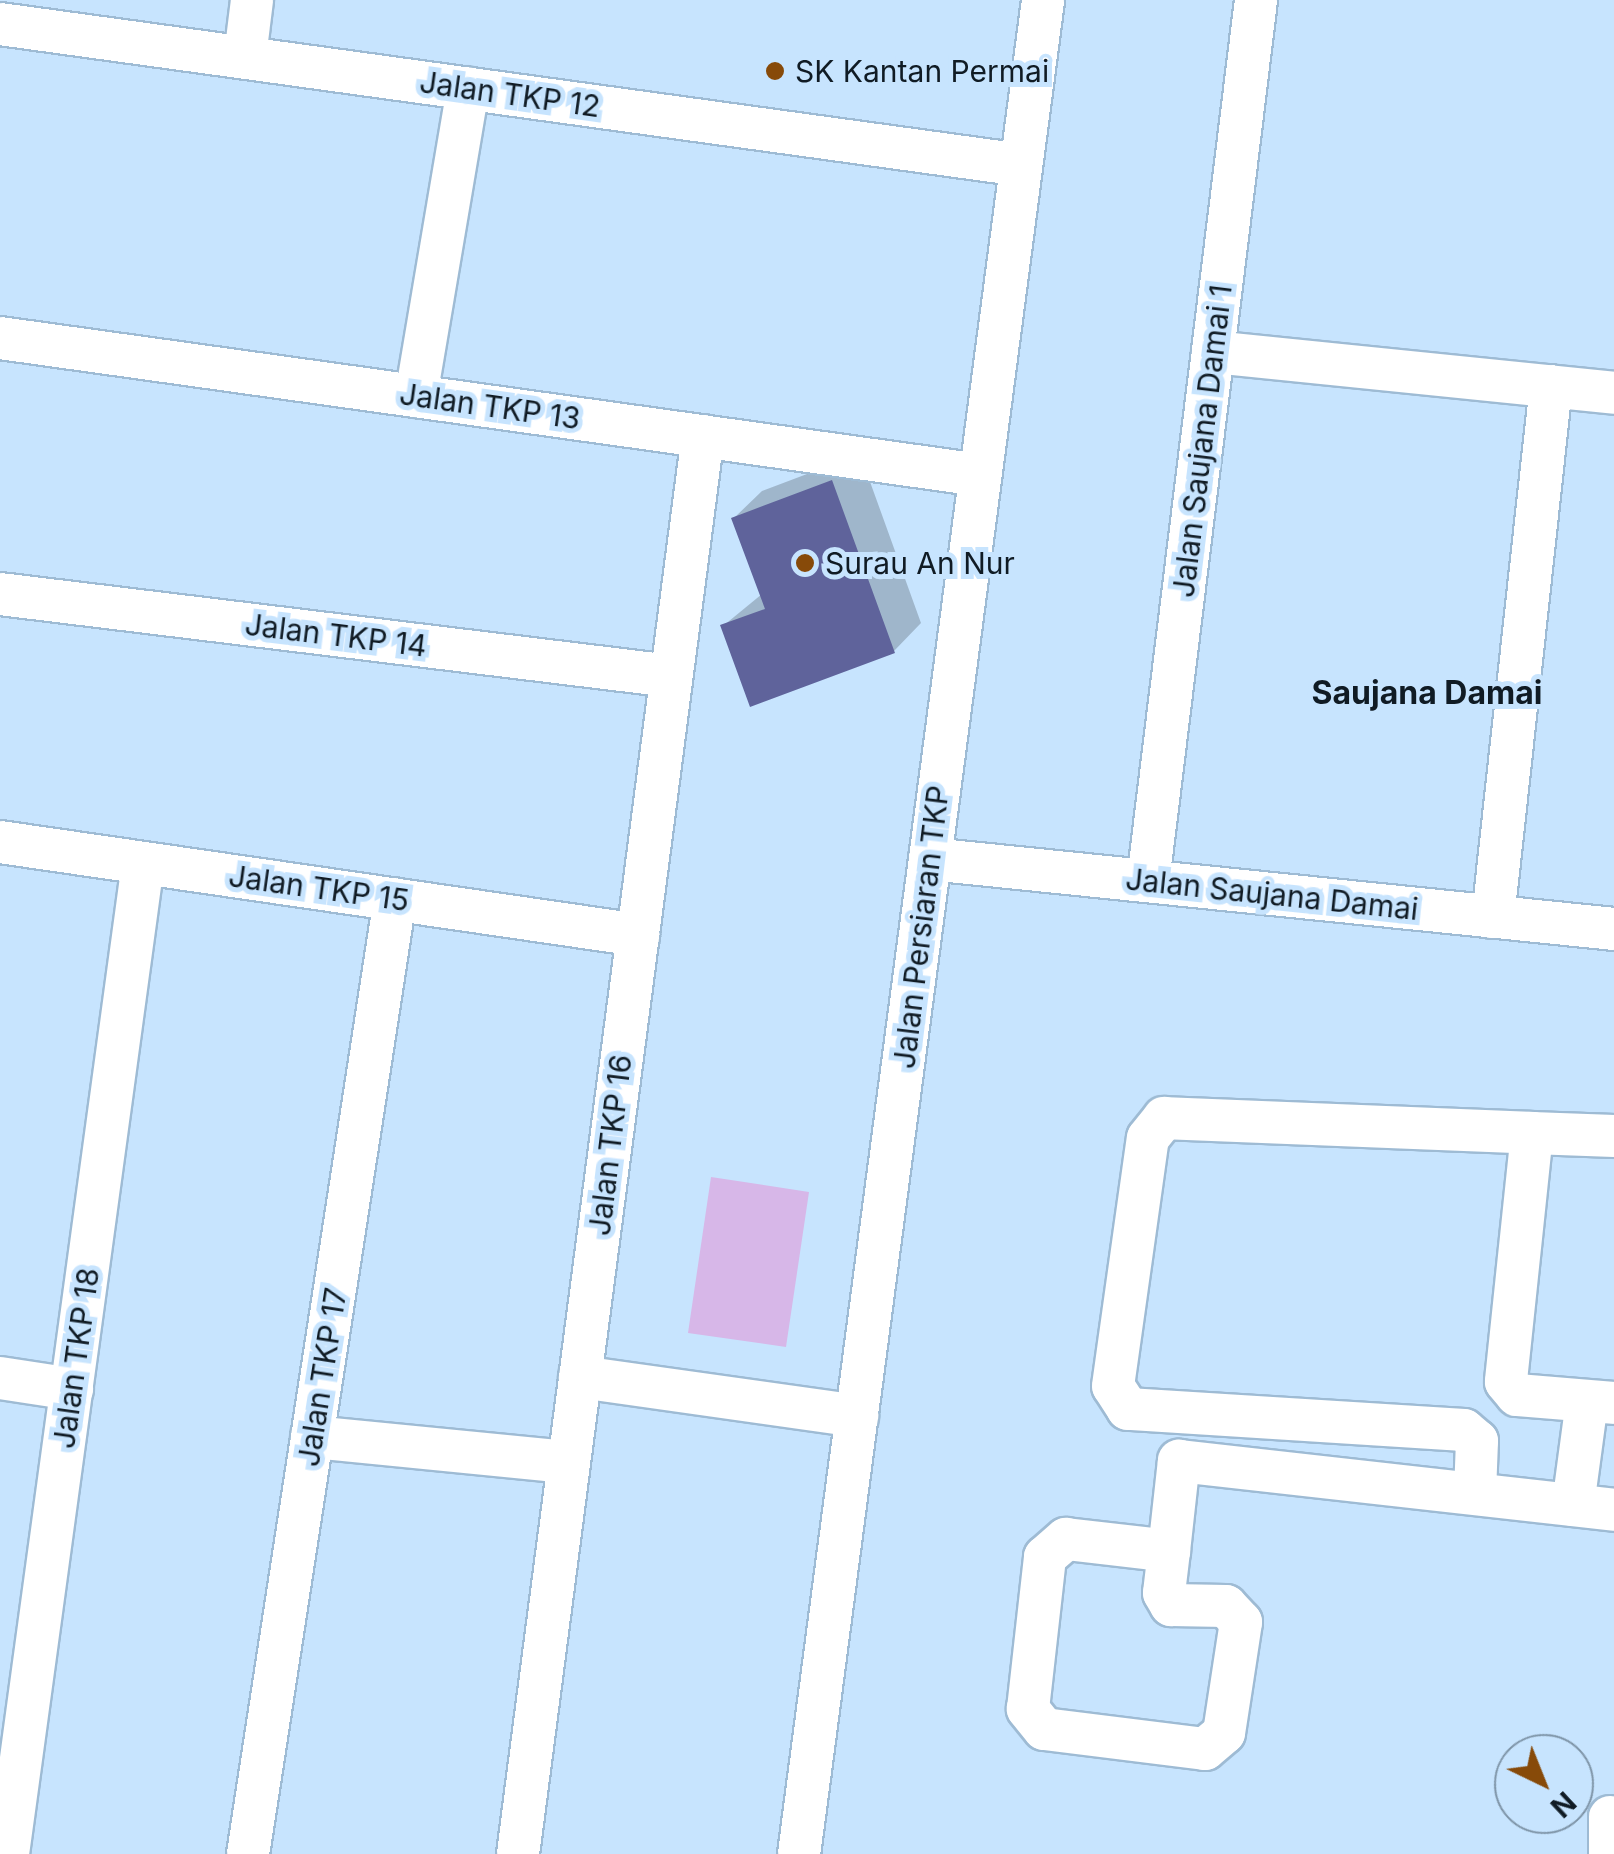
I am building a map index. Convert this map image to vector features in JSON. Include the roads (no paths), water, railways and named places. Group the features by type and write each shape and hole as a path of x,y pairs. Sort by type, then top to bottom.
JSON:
{"street":[{"path":"245,57 252,0"},
{"name":"Jalan Persiaran TKP","path":"799,1854 1042,0"},
{"name":"Jalan Saujana Damai 1","path":"1148,881 1256,0"},
{"name":"Jalan TKP 12","path":"0,24 1021,164"},
{"path":"416,396 468,88"},
{"name":"Jalan TKP 13","path":"0,338 980,475"},
{"path":"1213,352 1614,392"},
{"path":"1493,916 1550,386"},
{"name":"Jalan TKP 16","path":"518,1854 703,436"},
{"name":"Jalan TKP 14","path":"0,594 671,676"},
{"name":"Jalan TKP 15","path":"0,842 638,935"},
{"name":"Jalan Saujana Damai","path":"930,859 1614,929"},
{"name":"Jalan TKP 18","path":"8,1854 143,863"},
{"name":"Jalan TKP 17","path":"248,1854 394,900"},
{"path":"1475,1493 1477,1440 1464,1430 1308,1424 1128,1409 1113,1386 1148,1138 1164,1118 1614,1136"},
{"path":"1169,1551 1066,1539 1045,1558 1028,1709 1044,1728 1205,1749 1224,1733 1241,1622 1226,1606 1171,1606 1164,1593 1169,1551 1179,1461 1593,1508 1600,1402 1517,1395 1506,1382 1532,1132"},
{"path":"580,1377 857,1416"},
{"path":"0,1378 72,1390"},
{"path":"312,1437 569,1462"}],"place":[{"name":"SK Kantan Permai","path":"775,71"},
{"name":"Surau An Nur","path":"805,563"}],"district":[{"name":"Saujana Damai","path":"1427,693"}]}
